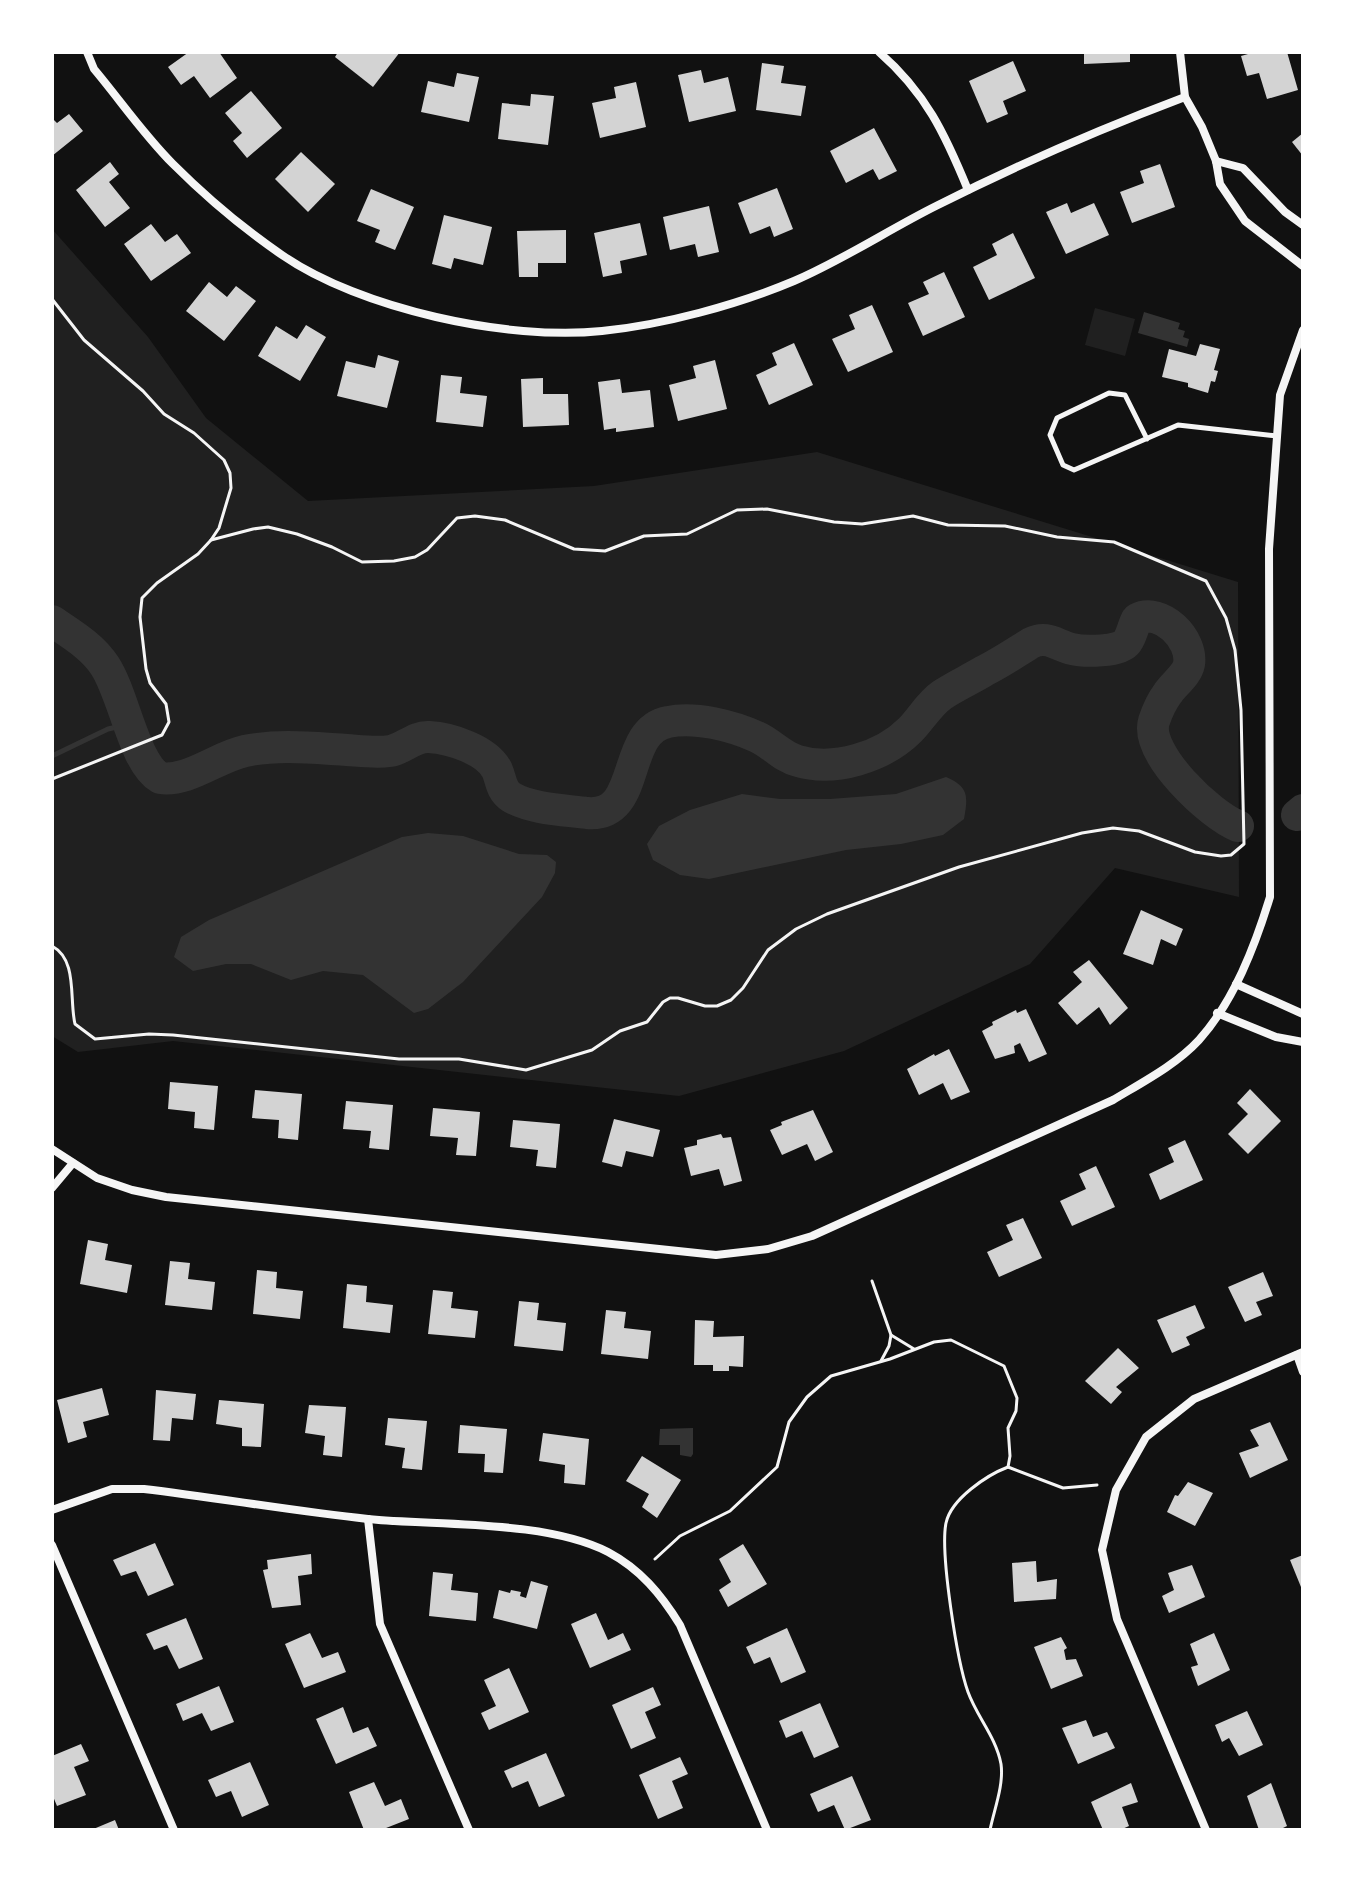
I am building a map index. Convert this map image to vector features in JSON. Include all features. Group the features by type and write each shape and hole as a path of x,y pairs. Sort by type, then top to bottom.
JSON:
{"street":[{"path":"87,52 94,69 172,164 249,232 285,257 338,287 375,300 442,318 493,327 602,331 727,305 795,281 968,190 1090,134 1185,97"},
{"path":"879,52 905,77 933,112 968,190"},
{"path":"1180,52 1185,97 1216,161 1220,184 1245,221 1303,266"},
{"path":"1216,161 1243,168 1285,212 1303,225"},
{"path":"52,1149 97,1178 166,1197 716,1255 768,1249 812,1236 1113,1100 1158,1072 1198,1041 1236,984 1257,939 1270,897 1269,549 1280,395 1303,330"},
{"path":"1236,984 1303,1014"},
{"path":"1217,1013 1276,1037 1303,1042"},
{"path":"52,1188 73,1163"},
{"path":"1206,1830 1117,1619 1102,1550 1116,1490 1146,1437 1194,1399 1300,1354 1303,1372"},
{"path":"52,1510 112,1489 144,1489 368,1519 565,1536 607,1552 644,1577 680,1625 767,1830"},
{"path":"368,1519 380,1624 469,1830"},
{"path":"52,1545 174,1830"}],"lane":[{"path":"1147,439 1125,395 1109,393 1057,418 1050,435 1063,465 1074,470 1147,439 1178,425 1277,436"}],"path":[{"path":"52,299 84,340 143,391 164,414 194,433 224,460 230,473 231,488 219,528 211,540 142,598 140,617 146,669 150,683 166,704 169,722 162,735 52,779"},
{"path":"52,946 62,952 69,965 75,1024 95,1039 173,1035 399,1059 459,1059 526,1070 592,1050 620,1031 647,1022 670,998 705,1006 717,1006 731,1000 743,988 768,950 796,929 827,914 959,867 1082,833 1113,828 1139,831 1195,852 1221,856 1231,855 1244,844 1241,710 1235,650 1226,618 1206,581 1114,542 1057,537 1005,526 948,525 913,516 862,524 767,509 737,510 687,534 644,536 605,551 574,549 505,520 475,516 457,518 427,550 415,557 394,561 362,562 332,547 268,527 211,540"},
{"path":"872,1281 891,1335 881,1361"},
{"path":"891,1335 914,1349"},
{"path":"655,1559 680,1536 730,1511 768,1477 777,1467 789,1422 807,1397 831,1376 934,1342 951,1340 1004,1366 1017,1398 1016,1411 1008,1428 1008,1467"},
{"path":"990,1830 1001,1765 988,1728 966,1686 951,1604 946,1521 971,1489 1008,1467 1063,1488 1097,1485"}],"shaded area":[{"path":"52,229 148,337 206,418 308,501 594,486 817,452 1238,582 1239,897 1115,868 1030,964 844,1051 679,1096 173,1041 78,1052 52,1036"},
{"path":"1095,308 1135,319 1125,356 1085,345"},
{"path":"1144,312 1180,323 1178,329 1185,331 1183,337 1189,339 1187,347 1138,333"},
{"path":"946,777 963,789 966,804 964,819 943,835 901,844 846,850 709,879 680,875 653,860 647,844 659,826 690,810 742,794 780,799 830,799 896,794"},
{"path":"428,833 463,836 519,854 547,855 556,862 555,873 542,897 463,982 428,1009 414,1013 363,975 323,971 291,980 251,964 226,964 193,971 174,957 181,937 209,920 402,837"},
{"path":"693,1428 691,1457 680,1455 680,1445 659,1445 660,1429"}],"building":[{"path":"189,52 219,52 237,78 210,98 194,76 181,85 168,67"},
{"path":"338,52 400,52 373,87 335,57"},
{"path":"1084,52 1130,52 1130,62 1084,64"},
{"path":"1255,52 1287,52 1298,90 1267,99 1259,73 1247,76 1241,56"},
{"path":"1013,61 1026,91 1003,101 1008,114 987,123 969,81"},
{"path":"762,63 784,66 781,83 806,86 801,116 756,110"},
{"path":"701,70 704,83 728,77 736,111 689,122 678,75"},
{"path":"457,73 479,77 469,122 421,112 428,81 454,87"},
{"path":"636,82 646,127 600,138 592,103 616,98 614,87"},
{"path":"251,91 282,128 247,158 233,141 242,133 225,113"},
{"path":"531,94 554,96 548,145 498,139 502,103 530,106"},
{"path":"69,114 83,131 52,156 52,118 57,123"},
{"path":"874,128 897,171 879,180 873,169 846,183 830,151"},
{"path":"1303,133 1303,156 1292,142"},
{"path":"301,152 335,184 308,212 275,179"},
{"path":"110,162 119,174 109,182 130,208 105,227 76,190"},
{"path":"1160,164 1175,207 1132,223 1120,192 1144,183 1140,171"},
{"path":"777,188 793,229 774,237 770,226 750,234 738,203"},
{"path":"371,189 414,207 395,250 375,242 380,230 357,221"},
{"path":"1067,203 1071,213 1094,203 1109,235 1066,254 1046,212"},
{"path":"709,206 719,252 698,257 695,244 670,250 663,217"},
{"path":"444,215 492,227 483,265 454,258 451,269 432,264"},
{"path":"640,223 647,255 620,261 622,273 603,277 594,233"},
{"path":"151,224 165,242 177,234 191,253 151,281 124,244"},
{"path":"566,230 566,263 538,263 538,277 519,277 517,231"},
{"path":"1013,233 1035,278 989,300 973,267 997,255 992,244"},
{"path":"944,272 965,317 923,336 908,303 929,294 923,282"},
{"path":"209,282 227,297 236,286 256,301 224,341 186,311"},
{"path":"872,305 893,352 848,372 832,339 855,329 849,315"},
{"path":"306,325 326,337 300,381 258,356 276,326 297,339"},
{"path":"794,343 813,385 769,405 756,375 777,365 772,353"},
{"path":"1200,344 1220,349 1214,370 1218,371 1215,382 1211,381 1208,393 1188,387 1188,383 1162,377 1169,349 1196,356"},
{"path":"378,355 399,361 387,408 337,396 346,361 375,368"},
{"path":"715,360 727,409 678,421 669,385 696,378 693,366"},
{"path":"441,375 462,377 460,393 487,396 483,427 436,422"},
{"path":"543,378 543,394 568,394 569,425 523,427 521,379"},
{"path":"620,379 622,393 650,390 654,427 616,432 616,428 604,430 598,382"},
{"path":"1141,910 1183,929 1176,946 1161,939 1153,965 1123,954"},
{"path":"1089,960 1128,1008 1110,1025 1099,1007 1077,1025 1058,1003 1082,982 1073,972"},
{"path":"1026,1009 1047,1054 1029,1062 1020,1043 1014,1046 1015,1053 995,1059 982,1031 993,1025 992,1022 1016,1010 1017,1013"},
{"path":"949,1049 970,1092 951,1100 943,1083 919,1095 907,1069"},
{"path":"170,1082 218,1086 214,1130 194,1128 195,1112 168,1109"},
{"path":"1250,1089 1281,1121 1248,1154 1228,1134 1248,1114 1237,1103"},
{"path":"255,1090 302,1094 298,1140 278,1138 279,1120 252,1118"},
{"path":"346,1101 393,1105 389,1150 369,1148 371,1131 343,1129"},
{"path":"433,1108 480,1112 476,1156 456,1155 458,1138 430,1136"},
{"path":"813,1110 833,1152 815,1161 807,1144 782,1155 770,1130 782,1125 781,1122"},
{"path":"614,1119 660,1130 653,1157 626,1151 622,1167 602,1162"},
{"path":"513,1120 560,1124 556,1168 536,1166 538,1150 510,1147"},
{"path":"721,1134 723,1138 731,1137 742,1181 724,1186 719,1169 691,1176 684,1148 697,1145 697,1140"},
{"path":"1185,1140 1203,1180 1160,1200 1149,1174 1174,1162 1168,1148"},
{"path":"1096,1166 1115,1207 1072,1226 1060,1201 1086,1189 1079,1174"},
{"path":"1023,1218 1042,1258 999,1277 987,1252 1013,1240 1006,1225"},
{"path":"88,1240 108,1244 105,1260 132,1265 127,1293 80,1284"},
{"path":"170,1261 190,1263 188,1279 215,1282 212,1310 165,1305"},
{"path":"257,1270 277,1272 276,1288 303,1291 300,1319 253,1314"},
{"path":"1263,1272 1273,1296 1256,1302 1262,1315 1245,1322 1228,1287"},
{"path":"347,1284 367,1286 366,1302 393,1305 390,1333 343,1328"},
{"path":"433,1290 453,1292 451,1308 478,1311 475,1338 428,1334"},
{"path":"519,1301 539,1303 537,1320 566,1323 563,1351 514,1346"},
{"path":"1195,1305 1205,1328 1186,1337 1190,1345 1172,1353 1157,1320"},
{"path":"606,1310 626,1312 624,1328 651,1331 648,1359 601,1354"},
{"path":"695,1320 714,1321 713,1337 744,1336 743,1367 729,1366 729,1371 713,1371 713,1365 694,1365"},
{"path":"1118,1348 1139,1368 1116,1387 1122,1392 1111,1404 1085,1381"},
{"path":"102,1388 109,1415 83,1422 87,1437 68,1443 57,1400"},
{"path":"156,1390 196,1394 193,1420 172,1418 170,1441 153,1440"},
{"path":"219,1400 264,1404 261,1447 242,1446 242,1428 216,1424"},
{"path":"309,1405 346,1407 342,1457 323,1455 325,1436 305,1433"},
{"path":"388,1418 427,1421 422,1470 402,1468 405,1448 385,1445"},
{"path":"1270,1422 1288,1460 1250,1478 1239,1453 1259,1446 1250,1430"},
{"path":"460,1425 507,1429 503,1473 484,1472 485,1454 458,1453"},
{"path":"543,1433 589,1439 585,1485 564,1483 565,1465 539,1461"},
{"path":"642,1456 681,1480 657,1518 642,1507 649,1494 626,1481"},
{"path":"1188,1482 1213,1493 1195,1526 1167,1512 1175,1495 1178,1496"},
{"path":"155,1543 174,1585 148,1596 136,1571 121,1576 113,1560"},
{"path":"743,1544 767,1584 728,1607 719,1590 731,1582 719,1559"},
{"path":"311,1554 312,1574 298,1576 301,1605 272,1608 263,1570 268,1569 267,1560"},
{"path":"1303,1555 1303,1592 1290,1560"},
{"path":"1036,1561 1037,1582 1057,1579 1056,1599 1014,1602 1012,1563"},
{"path":"1192,1565 1205,1597 1169,1613 1162,1596 1174,1590 1168,1573"},
{"path":"433,1572 453,1574 451,1590 478,1593 476,1621 429,1616"},
{"path":"531,1581 548,1586 537,1629 493,1618 499,1590 521,1592 520,1596 526,1598"},
{"path":"596,1613 608,1640 623,1633 631,1650 590,1668 571,1624"},
{"path":"186,1618 203,1659 179,1669 167,1645 154,1650 146,1634"},
{"path":"787,1628 806,1672 781,1683 770,1657 754,1664 746,1647"},
{"path":"310,1633 322,1658 338,1652 346,1672 304,1688 285,1644"},
{"path":"1214,1633 1230,1670 1198,1686 1191,1667 1198,1665 1190,1644"},
{"path":"1061,1637 1067,1648 1064,1650 1066,1660 1076,1659 1083,1676 1051,1689 1034,1647"},
{"path":"509,1668 529,1712 489,1730 481,1713 496,1706 484,1680"},
{"path":"219,1686 234,1722 211,1731 202,1713 183,1721 176,1704"},
{"path":"653,1687 661,1705 645,1712 656,1738 631,1749 612,1705"},
{"path":"820,1703 839,1747 814,1758 802,1731 786,1738 779,1721"},
{"path":"343,1707 353,1733 368,1727 377,1746 336,1764 316,1719"},
{"path":"1247,1711 1263,1745 1239,1756 1229,1738 1222,1742 1215,1725"},
{"path":"1086,1720 1093,1737 1107,1732 1115,1748 1078,1764 1062,1728"},
{"path":"81,1744 89,1761 74,1767 86,1795 57,1806 52,1794 52,1756"},
{"path":"546,1753 565,1796 539,1807 528,1781 512,1788 504,1771"},
{"path":"680,1757 688,1774 672,1781 683,1808 658,1819 639,1775"},
{"path":"250,1762 269,1805 242,1817 231,1791 216,1797 208,1780"},
{"path":"852,1776 871,1820 845,1830 834,1805 818,1812 810,1794"},
{"path":"374,1782 385,1806 401,1799 409,1819 381,1830 364,1830 349,1792"},
{"path":"1131,1783 1138,1802 1122,1807 1129,1826 1120,1830 1103,1830 1091,1802"},
{"path":"1271,1783 1287,1826 1279,1830 1259,1830 1247,1796"},
{"path":"115,1820 119,1830 91,1830"}],"waterway":[{"path":"52,621 88,646 105,666 136,744 151,770 160,778 182,776 234,754 258,749 296,747 385,752 429,737 477,751 497,770 505,792 519,801 587,813 605,811 617,802 643,741 653,729 668,722 702,721 737,729 757,737 787,756 812,764 857,760 899,740 942,695 1031,643 1047,640 1078,650 1110,649 1127,642 1137,619 1156,617 1174,628 1189,654 1188,668 1166,696 1154,721 1159,749 1196,796 1238,826"},
{"path":"52,756 108,729 131,724"},
{"path":"1297,815 1303,810"}]}
